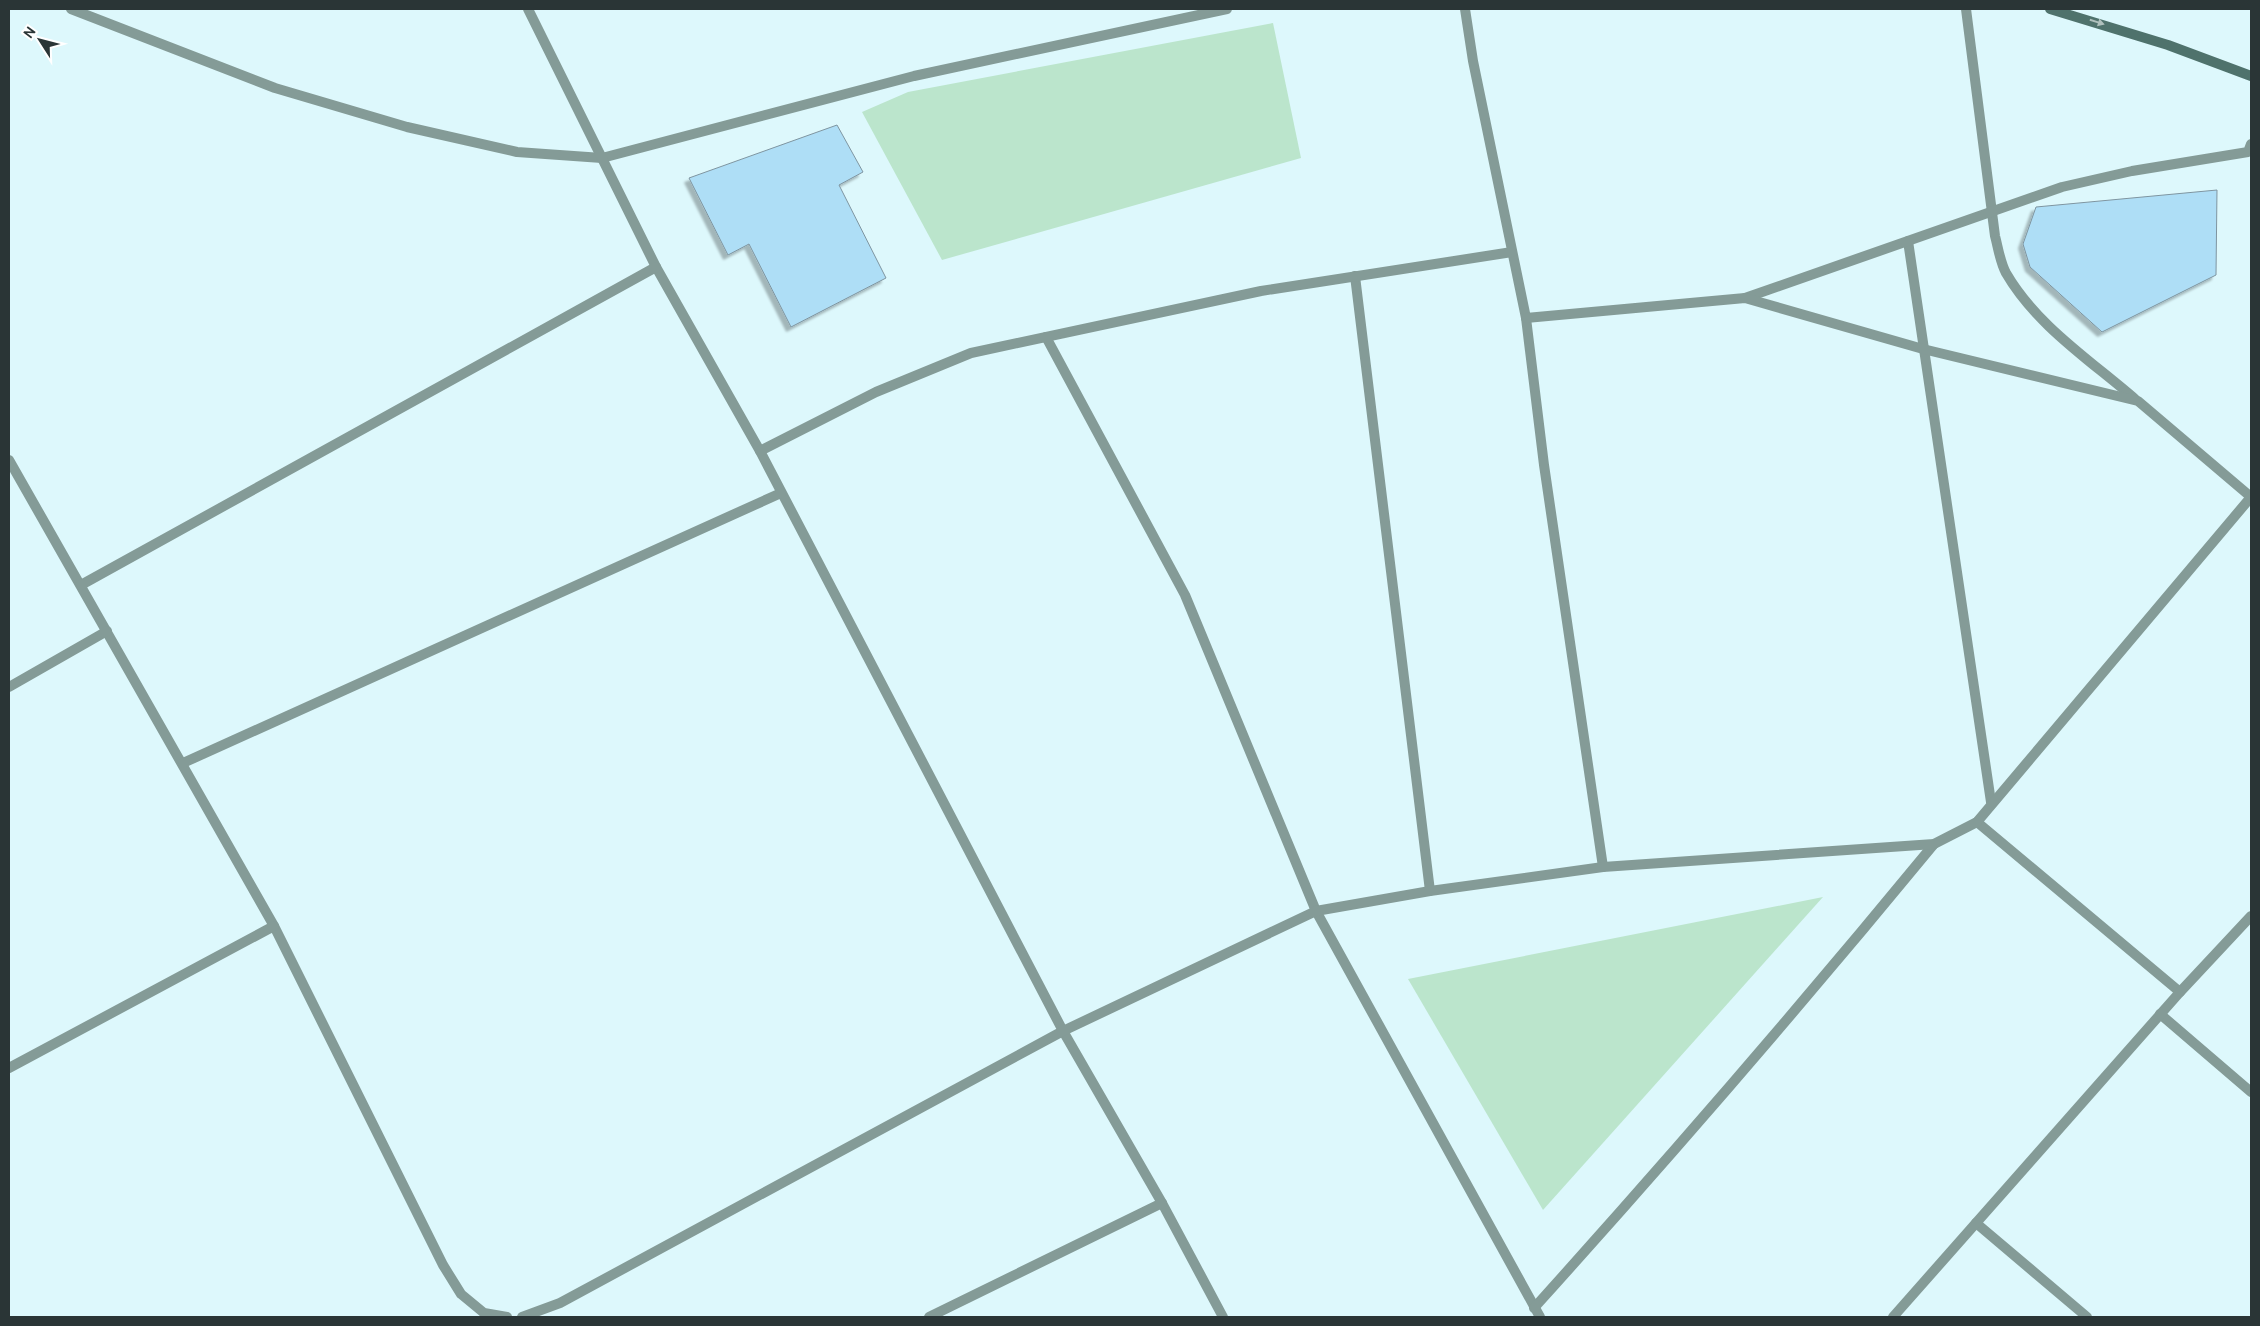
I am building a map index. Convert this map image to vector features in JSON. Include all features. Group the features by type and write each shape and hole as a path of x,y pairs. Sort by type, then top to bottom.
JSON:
{"street":[{"path":"71,9 275,88 407,127 518,152 602,158 914,76 1227,9"},
{"path":"528,9 656,267 760,450 780,493 1063,1031 1162,1203 1223,1317"},
{"path":"1465,9 1473,61 1526,318 1544,465 1603,868"},
{"path":"522,1317 560,1303 1063,1031 1316,911 1430,891 1603,868 1934,844 1977,822 2251,497 2050,327 2023,298 2005,271 1995,236 1966,9"},
{"path":"2050,9 2168,44 2251,76"},
{"path":"1526,318 1745,298 2062,187 2132,171 2248,152 2251,144"},
{"path":"1908,241 1992,802"},
{"path":"760,450 876,392 971,353 1192,304 1512,252"},
{"path":"81,584 656,267"},
{"path":"1355,276 1430,891"},
{"path":"1745,298 1923,349 2138,401"},
{"path":"1046,337 1185,595 1316,911 1537,1312 1813,991 1934,844"},
{"path":"10,464 81,584 274,926 443,1265 461,1294 484,1313 507,1317"},
{"path":"183,763 780,493"},
{"path":"9,687 107,631"},
{"path":"1977,822 2180,992"},
{"path":"1893,1317 2160,1014 2251,916"},
{"path":"9,1068 274,926"},
{"path":"2160,1014 2251,1092"},
{"path":"929,1317 1162,1203"},
{"path":"1976,1223 2087,1317"}],"green space":[{"path":"1273,23 1301,158 942,260 862,112 908,92"},
{"path":"1823,897 1543,1210 1408,979"}],"building":[{"path":"837,125 863,172 839,185 886,278 791,327 749,244 728,255 689,178"},
{"path":"2217,190 2216,275 2102,332 2030,267 2023,244 2036,207"}]}
